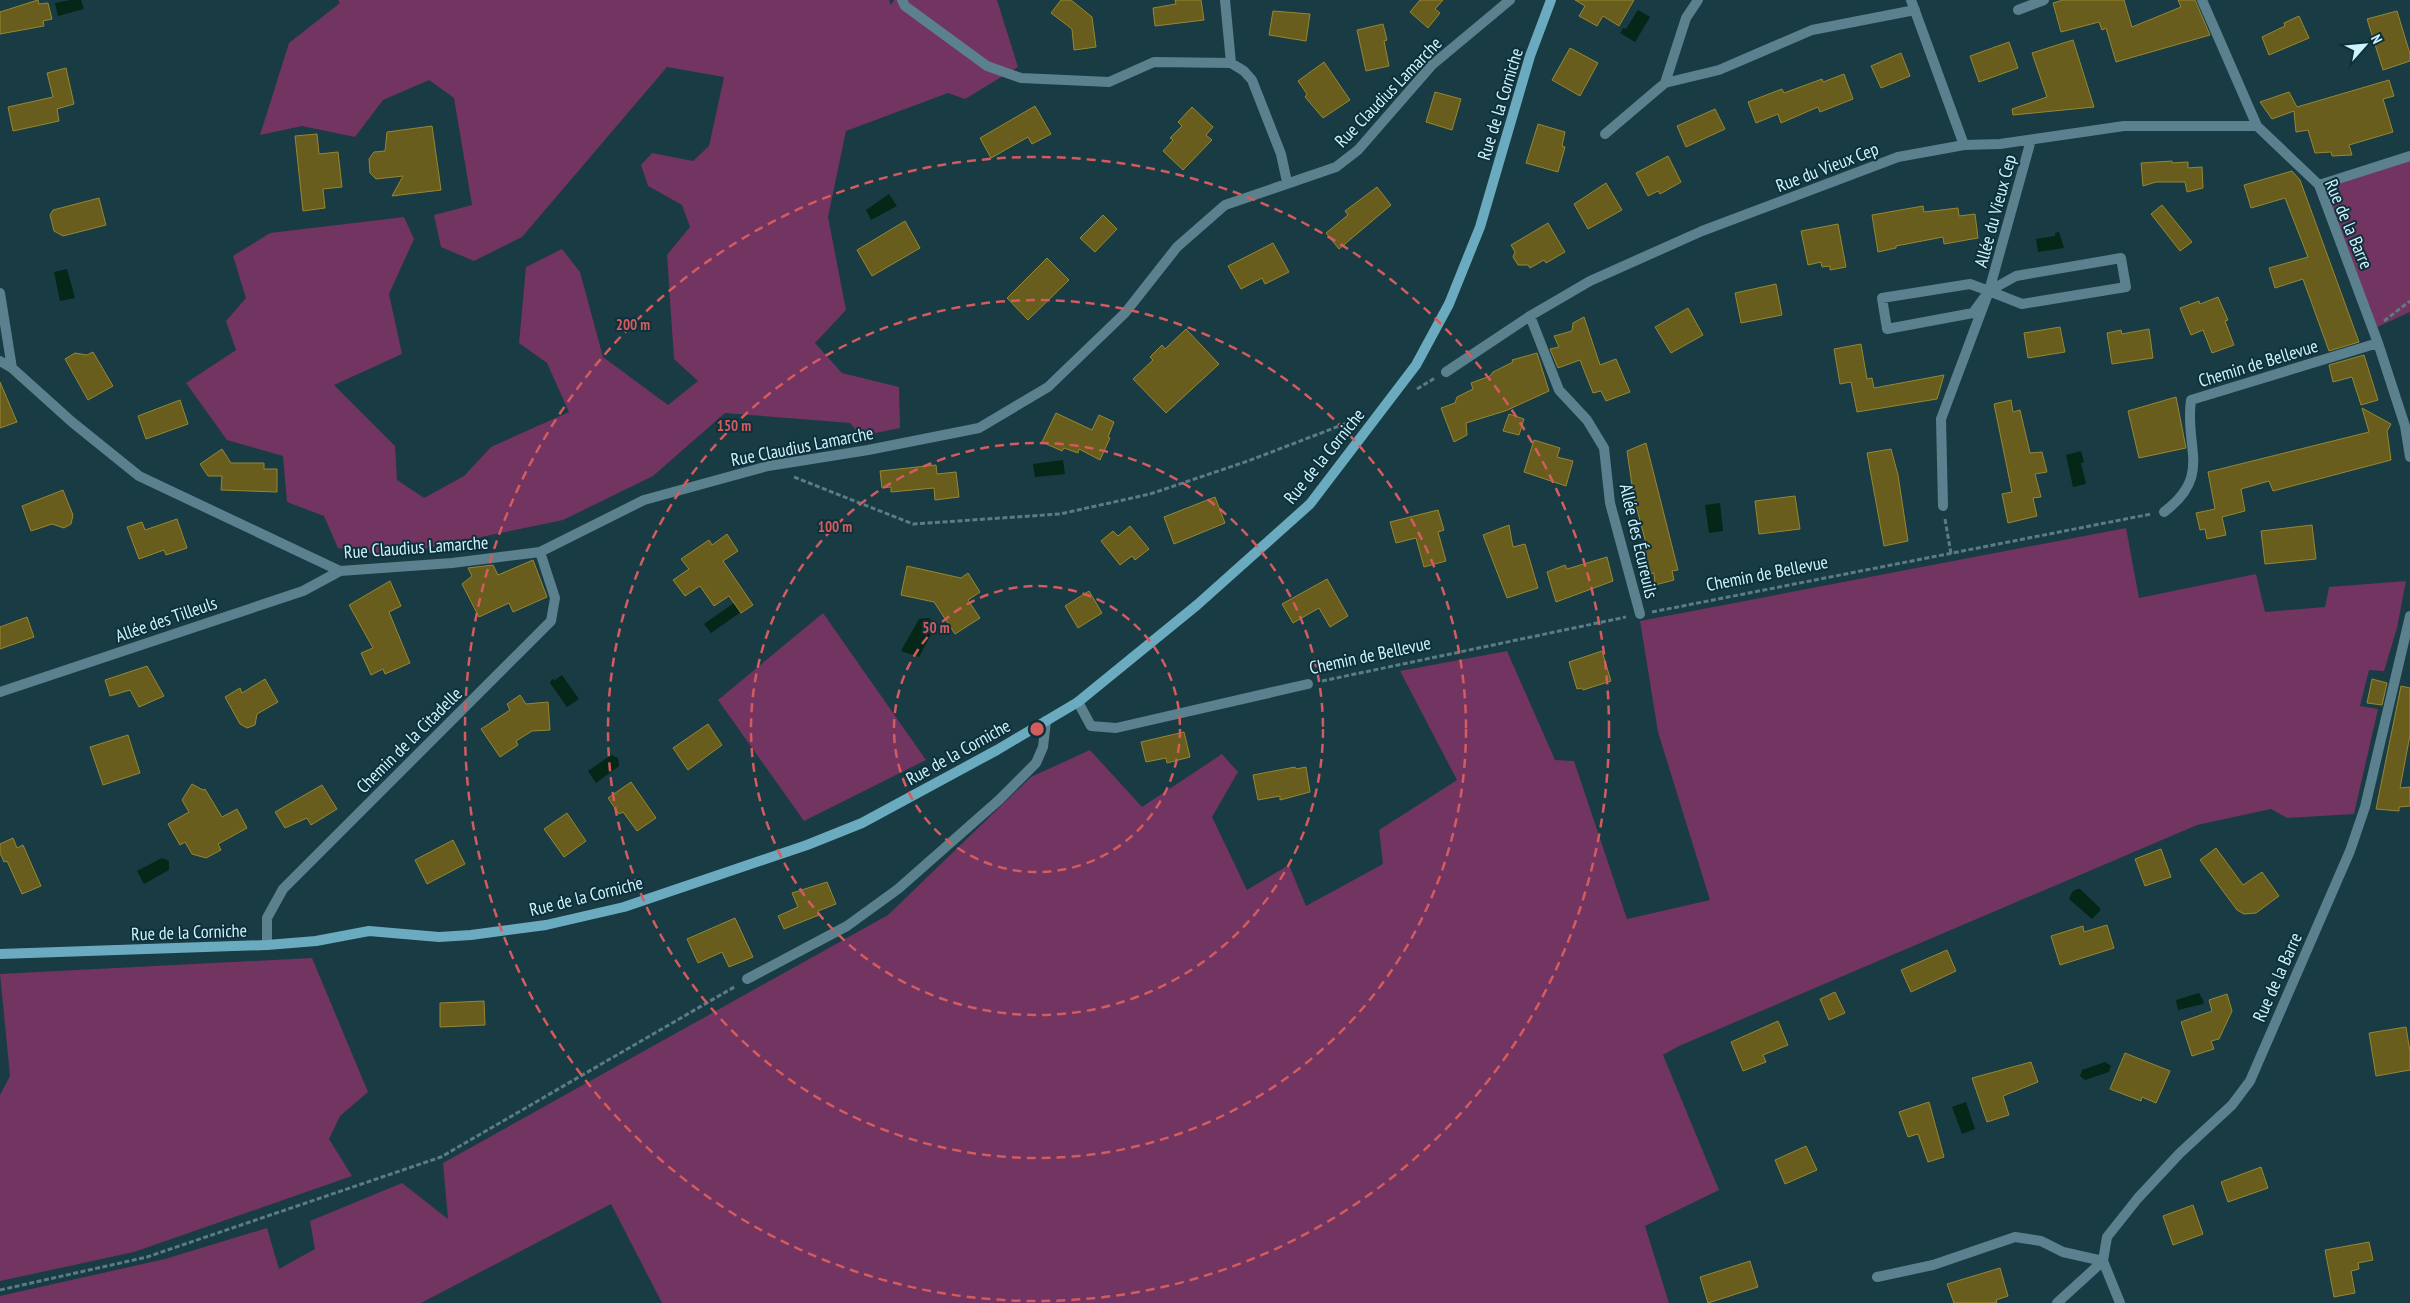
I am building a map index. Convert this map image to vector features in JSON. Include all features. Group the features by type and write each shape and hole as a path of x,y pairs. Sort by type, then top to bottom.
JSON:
{"main road":[{"name":"Rue de la Corniche","path":"0,954 316,942 369,931 439,936 471,935 546,925 624,907 807,845 862,823 1078,702 1197,605 1310,504 1416,365 1448,304 1480,227 1530,56 1551,0"}],"street":[{"path":"902,0 905,6 987,66 1021,78 1109,82 1154,62 1232,63 1244,71 1252,80 1281,154 1287,182"},
{"path":"1225,0 1232,63"},
{"name":"Rue Claudius Lamarche","path":"0,360 12,368 72,422 139,476 340,571 452,562 540,552 644,500 768,466 868,450 979,428 1048,387 1125,313 1177,247 1225,205 1287,182 1336,167 1358,150 1432,65 1510,0"},
{"path":"1665,83 1686,18 1698,0"},
{"path":"1911,0 1964,145"},
{"path":"2018,10 2044,0"},
{"name":"Rue de la Barre","path":"2202,0 2257,126 2319,186 2373,329 2405,426 2410,457"},
{"path":"1605,134 1665,83 1719,70 1812,30 1915,10"},
{"name":"Rue du Vieux Cep","path":"1446,372 1530,316 1590,282 1702,231 1898,158 1964,145 2000,144 2124,126 2257,126"},
{"name":"Allée du Vieux Cep","path":"1943,506 1941,419 1989,291 2031,140"},
{"path":"2319,186 2410,156"},
{"name":"Allée du Vieux Cep","path":"1989,291 1970,284 1882,298 1887,329 1973,313 1989,291 2016,276 2121,258 2126,287 2022,304 1989,291"},
{"path":"0,293 12,368"},
{"name":"Allée des Écureuils","path":"1530,316 1559,390 1587,420 1604,448 1610,503 1640,614"},
{"name":"Chemin de Bellevue","path":"2164,512 2181,499 2192,480 2195,452 2189,419 2191,400 2378,344"},
{"name":"Chemin de la Citadelle","path":"267,945 267,918 283,889 551,621 555,598 540,552"},
{"name":"Allée des Tilleuls","path":"0,692 303,590 340,571"},
{"name":"Rue de la Barre","path":"2103,1261 2107,1237 2138,1198 2180,1154 2232,1105 2250,1081 2350,851 2365,807 2407,648 2410,616"},
{"name":"Chemin de Bellevue","path":"1078,702 1092,726 1116,728 1308,684"},
{"path":"747,979 847,926 898,890 999,800 1036,763 1043,747 1046,721"},
{"path":"1877,1277 1933,1265 2015,1237 2041,1241 2063,1252 2103,1261"},
{"path":"2057,1303 2103,1261"},
{"path":"2103,1261 2120,1303"}],"path":[{"path":"2373,329 2410,302"},
{"path":"1414,390 1446,372"},
{"path":"792,476 913,524 1060,514 1150,494 1248,461 1382,409"},
{"path":"1943,506 1951,554"},
{"name":"Chemin de Bellevue","path":"1308,684 1640,614 2164,512"},
{"path":"0,1290 147,1257 441,1157 747,979"}],"shaded area":[{"path":"81,0 84,9 58,16 55,3"},
{"path":"338,0 889,0 891,5 894,0 997,0 1018,67 965,99 948,93 846,131 828,217 846,310 815,343 842,373 899,387 900,428 861,436 850,423 725,413 653,476 563,520 390,556 338,548 324,516 287,502 283,456 227,440 186,383 236,350 226,321 246,298 233,256 270,233 404,217 414,239 389,294 402,354 334,385 395,446 397,480 424,498 464,476 491,447 569,412 547,363 519,343 526,267 562,249 580,272 603,357 668,405 698,381 674,359 667,255 690,227 682,205 648,186 641,165 652,153 693,161 709,146 724,77 667,67 522,237 474,261 441,247 434,215 472,205 454,98 429,80 383,100 355,137 302,126 260,135 289,43 340,3"},
{"path":"1638,10 1650,17 1635,42 1620,33 1623,28 1626,29"},
{"path":"2410,156 2410,312 2373,329 2319,185"},
{"path":"889,194 897,206 871,220 866,210"},
{"path":"2059,232 2064,248 2038,252 2036,239 2055,236 2055,233"},
{"path":"67,269 75,298 60,301 54,272"},
{"path":"2081,451 2084,462 2081,463 2086,484 2073,487 2066,455"},
{"path":"1063,460 1065,474 1035,477 1033,464"},
{"path":"1720,503 1723,531 1709,533 1705,505"},
{"path":"2126,528 2139,598 2256,574 2265,612 2325,607 2329,587 2406,581 2397,628 2384,671 2369,670 2360,706 2378,709 2354,814 2287,818 2271,809 2197,825 1679,1046 1663,1055 1719,1190 1645,1226 1669,1303 662,1303 611,1204 421,1303 0,1303 0,1296 165,1259 267,1228 279,1269 315,1249 310,1221 402,1183 448,1219 443,1163 888,915 1031,777 1090,750 1142,807 1222,754 1238,772 1212,817 1247,890 1289,865 1306,906 1383,864 1379,830 1457,780 1400,671 1507,651 1555,760 1574,761 1627,919 1710,900 1658,732 1640,621"},
{"path":"734,603 741,612 711,633 704,624"},
{"path":"823,613 926,760 804,821 718,700"},
{"path":"929,618 935,627 919,657 901,651 919,619"},
{"path":"562,675 579,699 567,707 550,683 552,679 555,680"},
{"path":"611,755 618,758 619,766 596,783 588,771"},
{"path":"162,858 169,861 169,870 144,884 137,871"},
{"path":"2080,889 2100,908 2100,911 2092,919 2069,899 2072,892"},
{"path":"312,958 368,1092 340,1116 329,1139 352,1176 134,1252 0,1281 0,1095 10,1076 0,974"},
{"path":"2199,993 2204,1002 2203,1004 2178,1010 2176,1000"},
{"path":"2105,1062 2111,1066 2109,1072 2085,1080 2080,1076 2082,1070"},
{"path":"1966,1102 1975,1129 1962,1134 1952,1107"}],"building":[{"path":"38,0 39,4 48,3 52,19 43,21 44,26 0,34 0,12"},
{"path":"1061,0 1071,0 1092,17 1096,47 1074,50 1072,29 1051,13"},
{"path":"1175,0 1201,0 1204,20 1155,26 1153,8 1176,4"},
{"path":"1420,0 1443,0 1435,9 1440,13 1428,28 1410,12"},
{"path":"1575,0 1634,0 1619,26 1603,16 1597,26 1579,16 1585,6"},
{"path":"2063,0 2124,0 2132,27 2181,7 2178,0 2195,0 2210,35 2116,62 2106,28 2102,30 2099,22 2061,32 2053,3"},
{"path":"1273,11 1310,14 1306,41 1269,35"},
{"path":"2397,11 2410,54 2410,61 2383,70 2367,19"},
{"path":"2299,16 2309,38 2269,55 2262,37 2285,26 2284,23"},
{"path":"1383,24 1387,40 1384,41 1389,66 1366,71 1357,30"},
{"path":"2073,40 2094,107 2013,115 2012,109 2047,97 2032,53"},
{"path":"2009,42 2018,68 1979,82 1970,56"},
{"path":"1570,48 1598,63 1580,96 1552,80"},
{"path":"1901,53 1910,76 1881,88 1871,66"},
{"path":"1324,62 1350,100 1323,118 1305,97 1307,94 1298,81"},
{"path":"66,68 74,104 57,109 59,121 13,131 8,107 53,97 47,73"},
{"path":"1844,74 1853,99 1820,112 1818,107 1781,123 1778,114 1756,123 1748,102 1782,89 1784,93 1822,79 1823,82"},
{"path":"2389,80 2394,96 2383,99 2393,132 2349,145 2352,155 2332,156 2331,152 2315,153 2308,130 2296,132 2294,111 2272,119 2260,102 2289,92 2297,107"},
{"path":"1435,92 1461,99 1452,130 1426,122"},
{"path":"1035,106 1051,134 1032,144 1028,137 991,158 980,138"},
{"path":"1192,107 1213,127 1206,135 1212,140 1183,170 1163,151 1173,140 1170,138 1182,126 1178,122"},
{"path":"1715,109 1725,129 1686,147 1677,126"},
{"path":"1538,124 1565,132 1562,146 1565,147 1558,172 1526,163"},
{"path":"432,126 441,190 392,196 403,176 376,179 370,173 369,159 374,152 385,151 387,132"},
{"path":"317,134 319,154 338,152 342,187 323,189 325,208 303,211 295,136"},
{"path":"1668,156 1681,182 1660,194 1658,191 1648,196 1636,173"},
{"path":"2172,161 2172,163 2188,162 2188,168 2202,167 2203,188 2187,192 2185,182 2156,182 2143,186 2141,163"},
{"path":"2292,171 2300,180 2359,342 2329,351 2303,279 2275,288 2269,268 2308,257 2285,198 2251,208 2244,185"},
{"path":"1606,183 1622,210 1588,229 1574,204"},
{"path":"1377,187 1391,205 1339,249 1326,233 1348,215 1345,211"},
{"path":"99,198 106,225 63,236 54,231 50,215 53,210"},
{"path":"2162,205 2192,242 2180,251 2151,214"},
{"path":"1923,206 1924,212 1958,208 1959,216 1975,214 1978,238 1944,244 1943,237 1896,246 1896,248 1878,252 1872,215"},
{"path":"1103,215 1117,229 1095,252 1080,238"},
{"path":"905,221 920,248 872,276 857,250"},
{"path":"1548,223 1565,252 1546,263 1544,260 1530,268 1528,265 1518,265 1513,257 1515,252 1511,245"},
{"path":"1838,224 1846,267 1830,270 1830,266 1822,267 1821,262 1808,265 1801,231"},
{"path":"1273,243 1289,272 1265,284 1262,278 1241,289 1228,266"},
{"path":"1047,258 1069,280 1028,320 1007,298"},
{"path":"1776,284 1782,315 1741,323 1735,293"},
{"path":"2218,297 2228,320 2225,321 2234,345 2212,353 2203,330 2191,335 2180,308 2199,301 2200,304"},
{"path":"1688,308 1703,335 1671,353 1655,327"},
{"path":"1584,317 1600,365 1616,359 1630,392 1606,401 1601,391 1593,393 1580,360 1558,368 1550,349 1559,347 1554,336 1572,331 1573,323"},
{"path":"2060,327 2065,352 2028,358 2024,333"},
{"path":"1186,329 1219,364 1166,413 1133,379 1153,360 1150,357 1162,345 1165,349"},
{"path":"2149,329 2153,358 2112,364 2107,333 2121,330 2122,334"},
{"path":"1861,344 1867,379 1872,378 1874,388 1944,375 1937,399 1857,412 1851,382 1840,384 1834,349"},
{"path":"93,352 113,386 88,400 65,359 75,353 87,355"},
{"path":"1537,353 1549,391 1505,411 1466,423 1467,435 1454,442 1441,408 1455,403 1457,397 1473,389 1471,383 1490,376 1493,372 1513,362 1512,360"},
{"path":"2364,355 2378,400 2361,405 2352,377 2333,382 2329,365"},
{"path":"0,382 17,422 0,428"},
{"path":"2176,397 2186,448 2139,458 2128,411"},
{"path":"180,400 188,424 146,439 138,416"},
{"path":"2011,400 2013,412 2020,410 2030,453 2042,452 2047,472 2035,474 2041,497 2033,498 2037,516 2008,523 2002,494 2012,492 1994,404"},
{"path":"2362,408 2391,424 2387,431 2391,460 2273,491 2269,481 2241,489 2245,511 2222,517 2226,535 2207,539 2205,529 2200,530 2196,513 2215,509 2208,472 2369,432"},
{"path":"1056,413 1092,430 1099,415 1114,422 1108,437 1110,438 1100,460 1079,449 1078,453 1064,448 1062,451 1042,442"},
{"path":"1509,414 1524,419 1519,435 1503,431"},
{"path":"1534,440 1560,448 1557,457 1573,461 1566,486 1524,472"},
{"path":"1646,443 1678,570 1672,571 1674,580 1655,585 1654,573 1650,574 1643,544 1646,543 1634,498 1627,451"},
{"path":"222,449 231,463 264,463 264,469 277,469 277,492 221,490 222,476 208,476 200,464"},
{"path":"1891,449 1898,475 1908,541 1884,546 1867,453"},
{"path":"936,465 937,474 956,472 959,497 935,500 934,488 891,492 891,487 882,488 880,471"},
{"path":"63,490 73,515 71,524 64,528 52,524 31,531 22,506"},
{"path":"1795,496 1800,529 1759,534 1755,501"},
{"path":"1215,497 1225,523 1174,544 1164,517"},
{"path":"1438,510 1444,530 1438,532 1446,561 1424,567 1416,538 1396,543 1390,522"},
{"path":"177,519 187,548 166,555 164,550 139,559 127,527 142,522 145,530"},
{"path":"1509,525 1513,547 1525,544 1538,588 1507,598 1483,535"},
{"path":"2312,525 2316,559 2265,564 2261,531"},
{"path":"1130,526 1149,549 1135,560 1132,556 1120,565 1101,541 1113,531 1118,536"},
{"path":"727,534 738,551 723,561 753,605 741,613 729,596 714,606 700,586 685,596 673,580 689,569 681,559 709,540 712,545"},
{"path":"1607,557 1613,581 1556,602 1547,572 1565,565 1567,569"},
{"path":"533,560 547,597 513,612 509,603 479,617 462,584 472,576 468,568 493,565 498,575"},
{"path":"907,566 961,578 968,573 980,592 968,600 980,618 955,634 934,602 901,595"},
{"path":"1327,579 1348,616 1330,627 1319,608 1293,623 1282,604"},
{"path":"390,581 401,606 389,612 410,663 385,674 383,669 371,675 361,653 373,648 349,605"},
{"path":"1089,591 1102,613 1078,628 1065,606"},
{"path":"27,617 34,637 0,649 0,627"},
{"path":"1602,651 1611,681 1583,690 1582,688 1577,689 1569,662"},
{"path":"147,666 164,696 139,707 130,690 110,696 105,680"},
{"path":"265,679 278,702 257,714 255,725 247,728 240,724 225,697 240,688 242,693"},
{"path":"2372,679 2387,683 2382,705 2367,703"},
{"path":"2401,686 2410,688 2410,735 2400,788 2410,787 2410,806 2399,807 2399,811 2376,809"},
{"path":"520,695 526,704 548,702 550,730 532,731 516,741 518,745 500,757 481,729 510,710 507,704"},
{"path":"708,724 722,745 688,770 673,748"},
{"path":"1184,732 1190,757 1167,763 1166,758 1146,762 1141,742"},
{"path":"128,735 140,773 103,785 90,747"},
{"path":"1295,767 1296,769 1306,767 1310,792 1280,800 1280,796 1258,800 1253,775"},
{"path":"631,782 656,818 637,831 623,812 619,814 608,798"},
{"path":"192,784 203,790 205,789 222,817 237,809 247,828 218,844 221,850 206,858 192,854 185,842 180,845 168,824 189,812 182,800"},
{"path":"322,785 337,809 311,825 307,818 285,828 275,812"},
{"path":"567,813 586,841 564,857 544,829"},
{"path":"13,838 17,848 23,845 41,886 22,894 7,861 4,862 0,853 0,844"},
{"path":"453,840 465,864 427,884 415,860"},
{"path":"2216,848 2243,885 2262,872 2279,896 2256,913 2244,914 2237,910 2200,860"},
{"path":"2161,849 2171,877 2145,886 2135,859"},
{"path":"827,882 836,904 818,911 819,915 784,929 778,916 798,907 792,893"},
{"path":"735,918 753,957 729,967 722,952 698,963 687,939"},
{"path":"2107,925 2114,948 2060,965 2051,936 2083,926 2084,932"},
{"path":"1947,950 1956,971 1911,992 1901,970"},
{"path":"1835,992 1845,1013 1829,1020 1820,999"},
{"path":"2227,994 2232,1011 2219,1039 2211,1041 2214,1049 2192,1056 2181,1022 2212,1011 2209,1000"},
{"path":"484,1001 485,1025 440,1027 440,1003"},
{"path":"1778,1021 1788,1045 1763,1055 1766,1062 1743,1071 1731,1042"},
{"path":"2406,1027 2410,1052 2410,1070 2376,1076 2369,1033"},
{"path":"2125,1053 2170,1071 2156,1103 2142,1097 2141,1101 2110,1089"},
{"path":"2031,1062 2038,1082 2003,1096 2009,1115 1987,1122 1972,1078"},
{"path":"1929,1102 1944,1157 1928,1162 1918,1134 1908,1137 1899,1112"},
{"path":"1806,1146 1817,1170 1785,1184 1775,1160"},
{"path":"2261,1167 2268,1188 2228,1202 2221,1182"},
{"path":"2193,1205 2203,1234 2173,1245 2163,1216"},
{"path":"2369,1242 2373,1260 2358,1263 2359,1269 2351,1271 2355,1293 2334,1297 2325,1250"},
{"path":"1750,1261 1758,1287 1708,1303 1700,1277"},
{"path":"2000,1268 2008,1296 1996,1300 1997,1303 1954,1303 1947,1284"}]}
